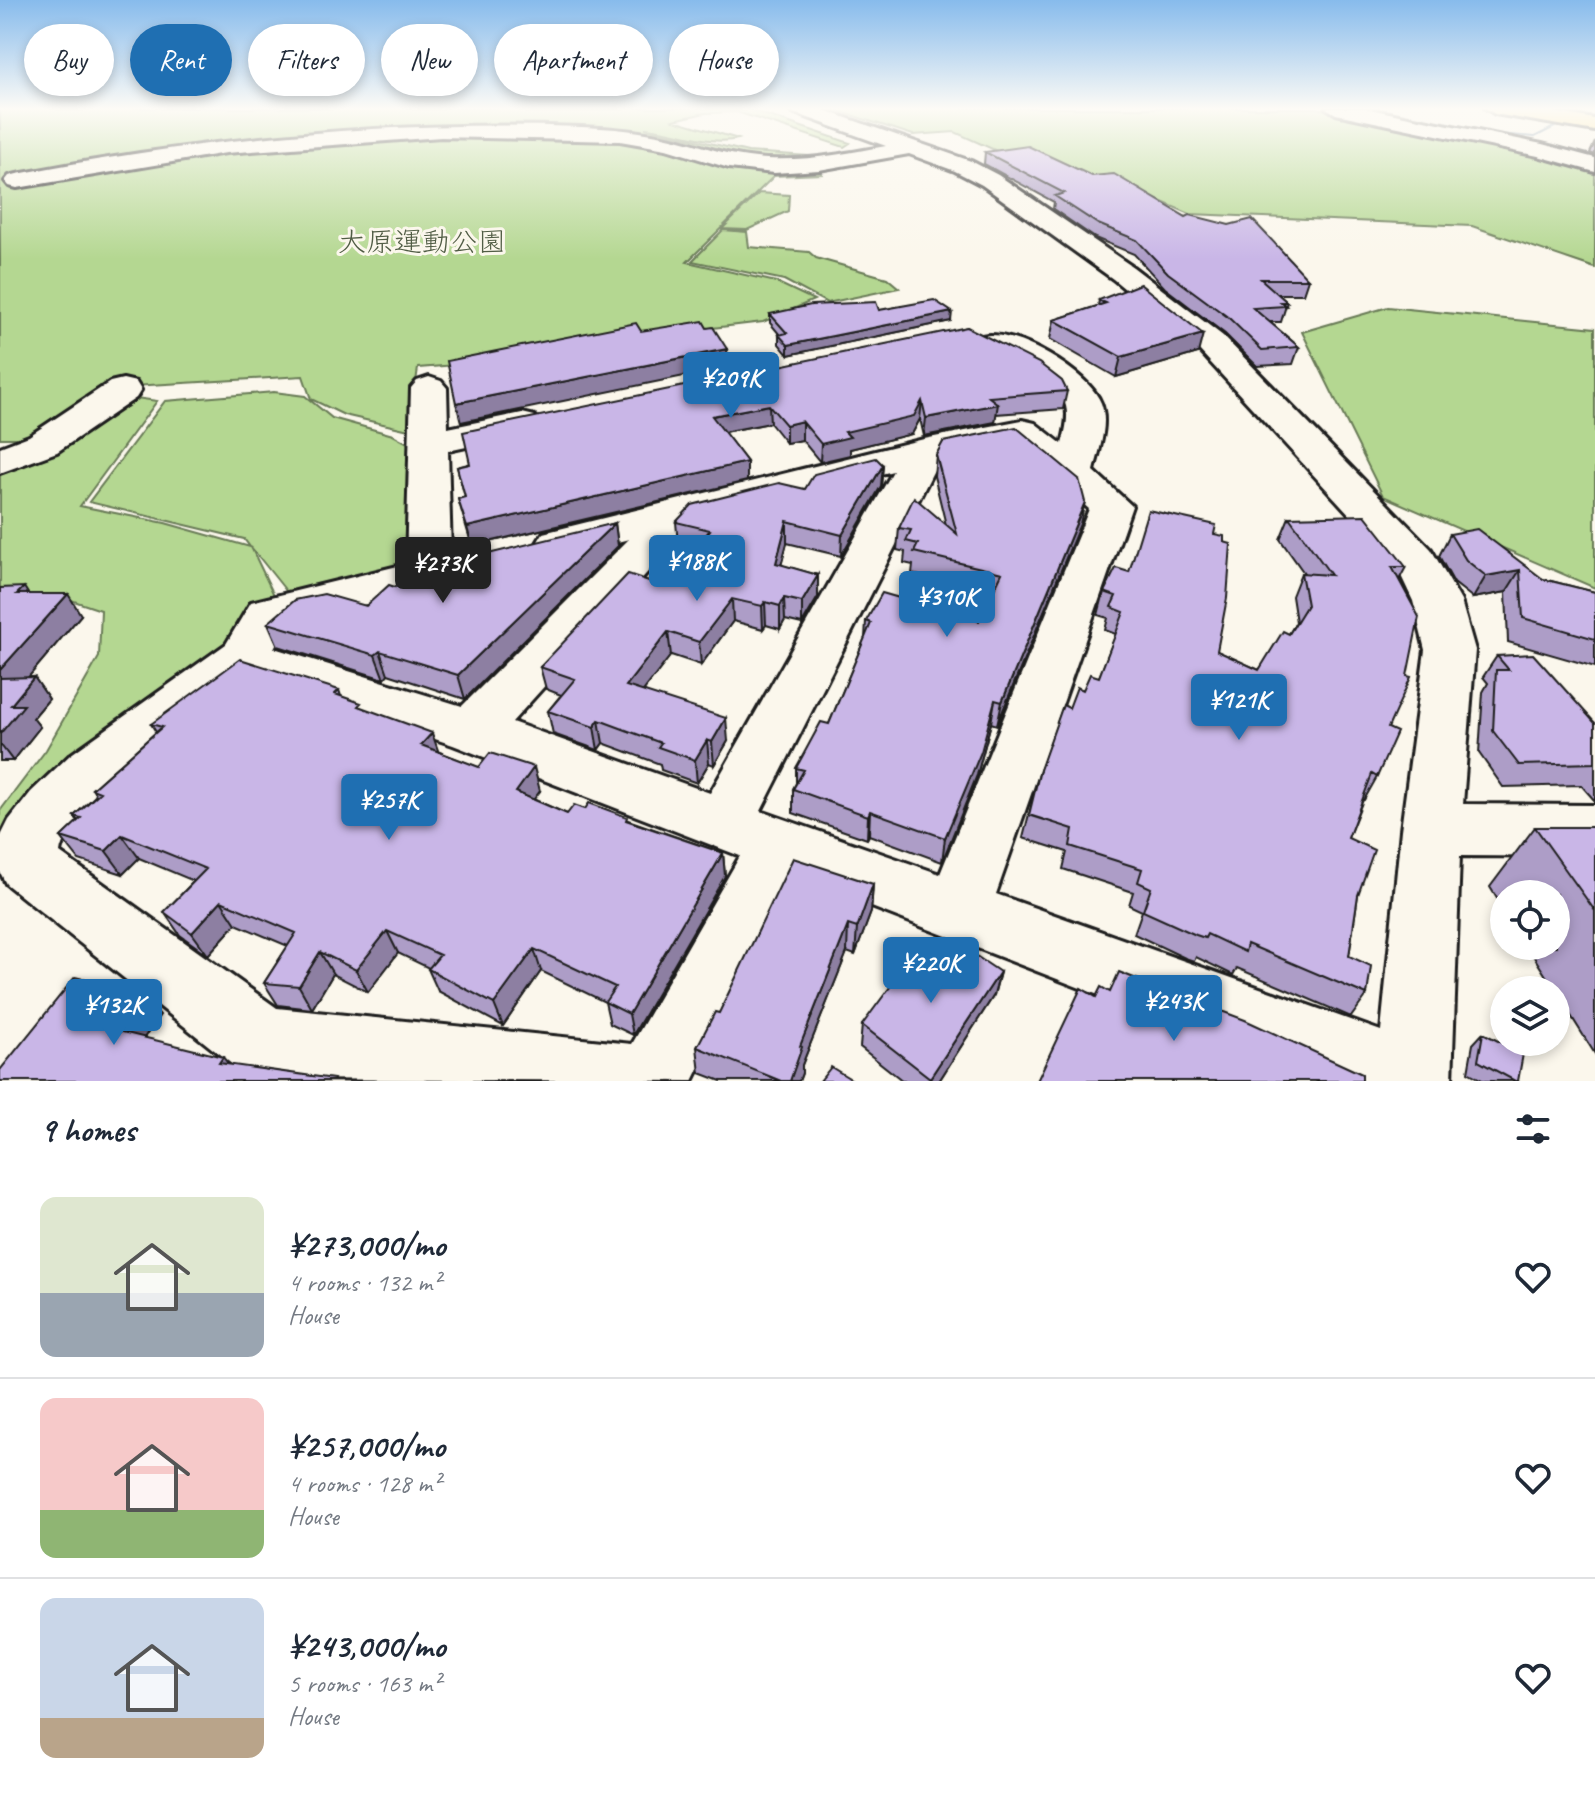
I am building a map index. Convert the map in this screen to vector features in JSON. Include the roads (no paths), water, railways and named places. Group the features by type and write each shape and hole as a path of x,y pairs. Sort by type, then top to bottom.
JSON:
{"street":[{"path":"6,186 155,158"},
{"path":"719,158 763,166 818,164 850,158"},
{"path":"244,657 472,730 1414,1080 1431,830 1450,650 1437,601 1415,559 1211,343 1123,273 990,180 941,158"},
{"path":"1572,158 1595,165"},
{"path":"970,330 1057,375 1074,388 1084,404 1084,423 1073,474"},
{"path":"429,388 429,573"},
{"path":"0,461 43,444 123,390"},
{"path":"431,443 554,417"},
{"path":"631,1081 264,1043 28,865 31,838 52,809 90,771 244,657 268,613 677,515 924,451 1022,431 1111,506 958,910"},
{"path":"653,1081 752,834 924,451"},
{"path":"472,730 677,515"},
{"path":"1431,830 1595,831"}],"park label":[{"name":"大原運動公園","path":"422,241"}]}
